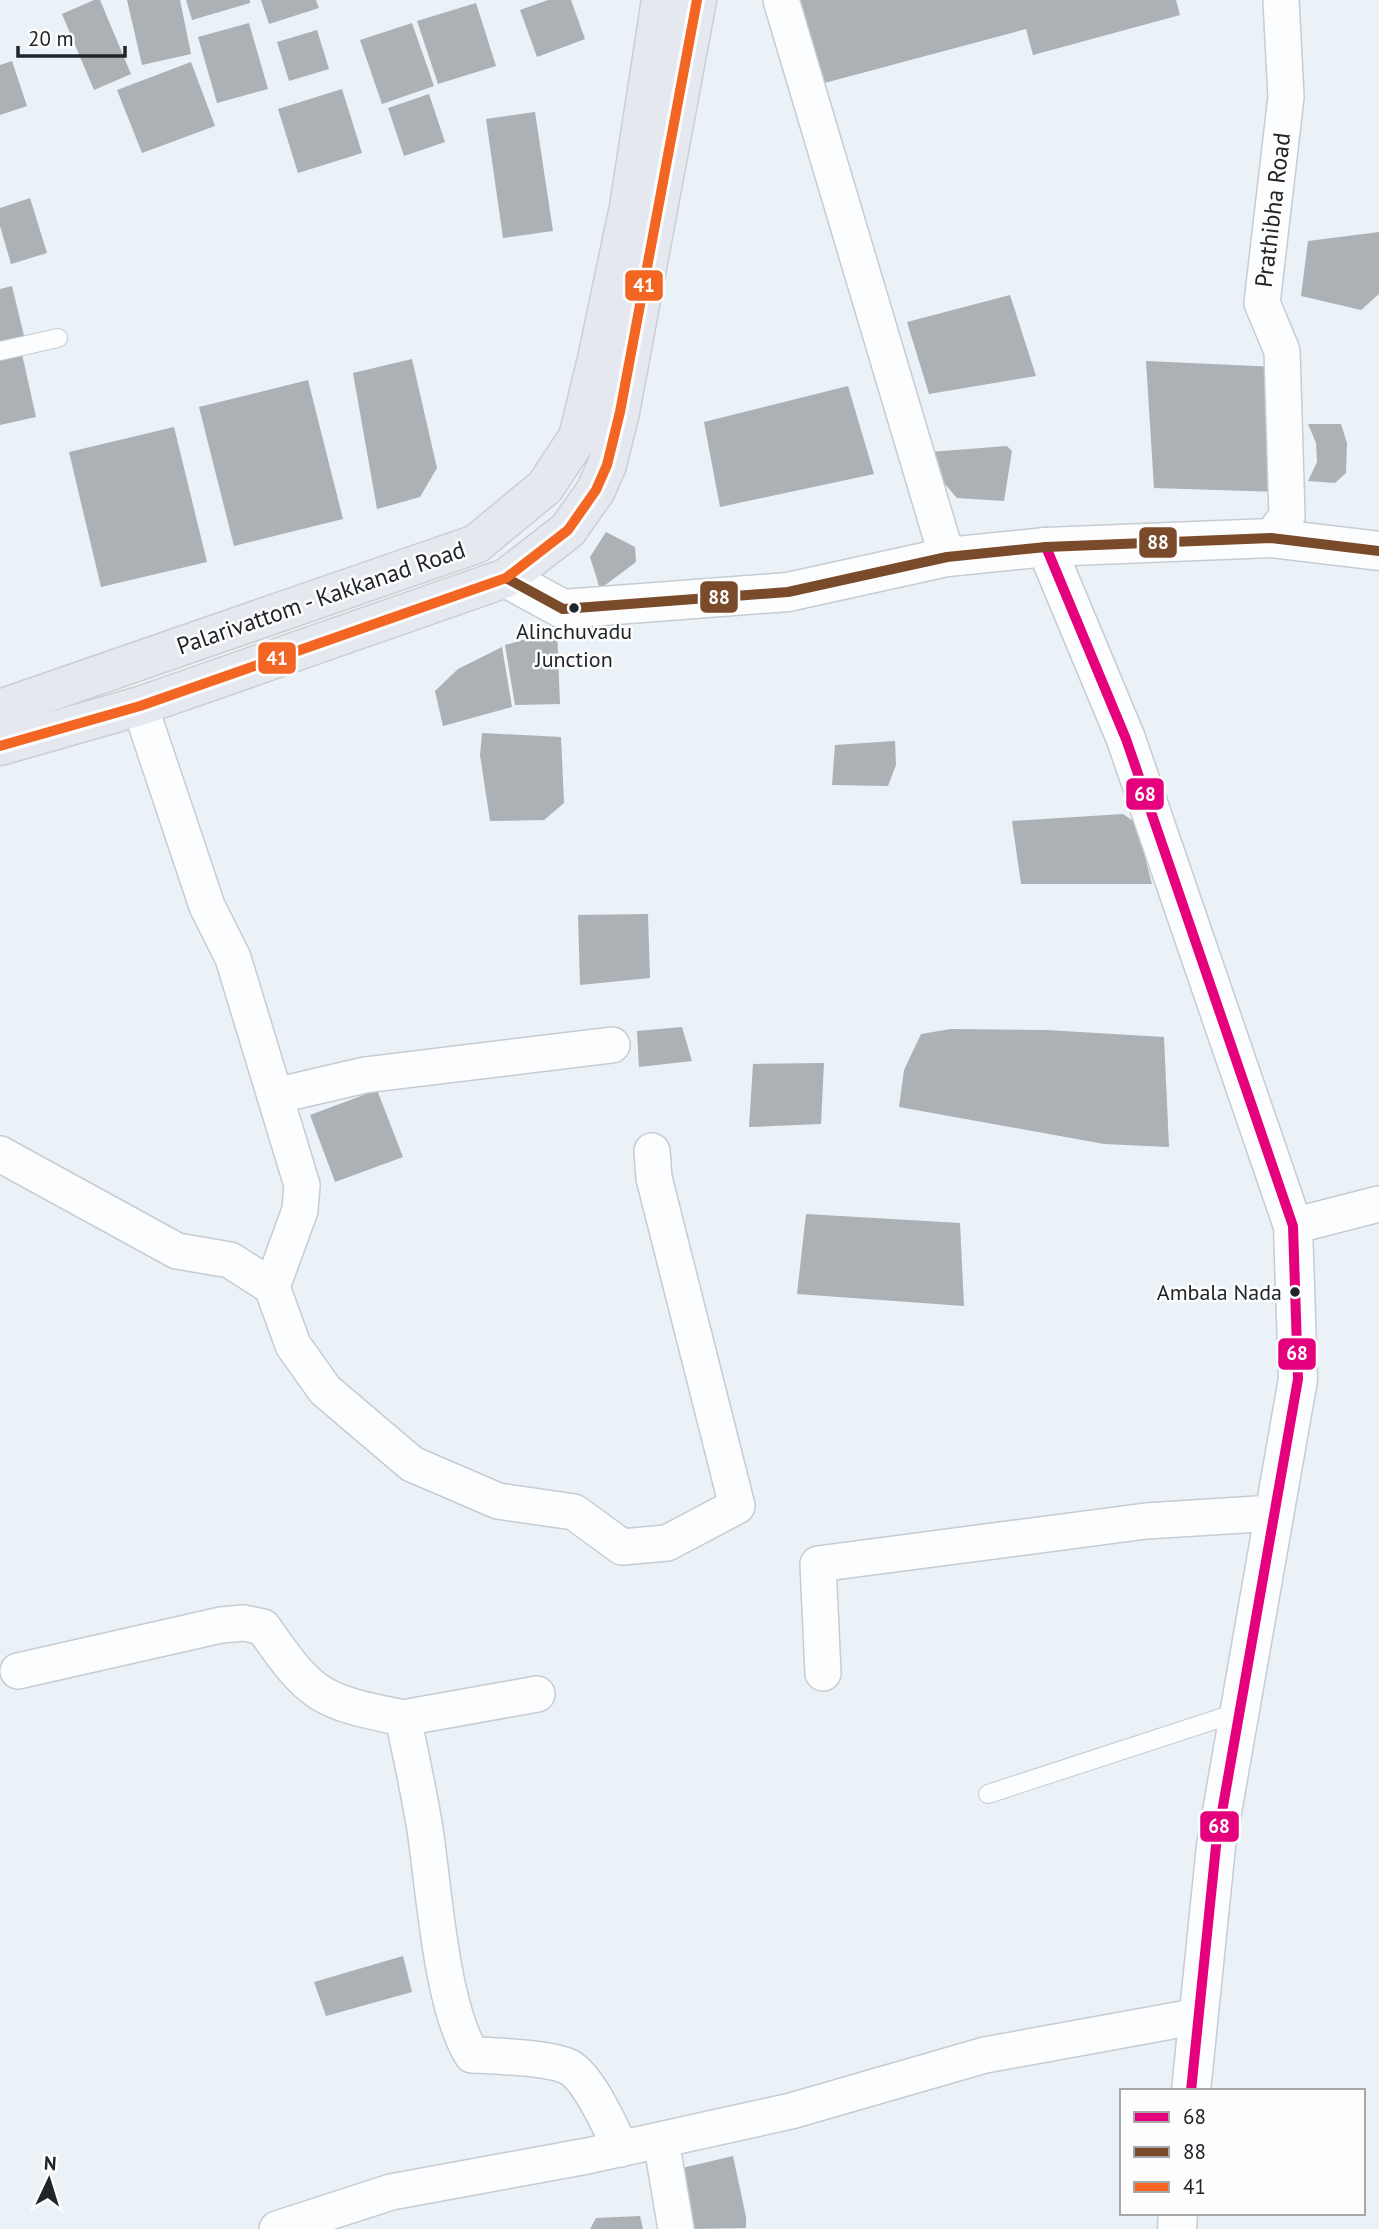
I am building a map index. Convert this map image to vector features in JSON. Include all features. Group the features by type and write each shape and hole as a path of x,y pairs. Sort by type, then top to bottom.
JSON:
{"main road":[{"name":"Palarivattom - Kakkanad Road","path":"0,746 45,714 476,544 545,487 578,437 597,359 629,207 661,0"},
{"name":"Palarivattom - Kakkanad Road","path":"0,709 45,714 140,706 506,578 568,530 596,490 607,465 621,412 697,0"}],"street":[{"path":"781,0 947,557"},
{"name":"Prathibha Road","path":"1271,538 1287,516 1282,351 1262,303 1286,97 1281,0"},
{"path":"506,578 563,609 788,592 947,557 1046,547 1271,538 1379,551"},
{"path":"1046,547 1126,738 1293,1226 1298,1379 1216,1846 1191,2089"},
{"path":"140,706 207,906 233,958 302,1185 300,1210 272,1287"},
{"path":"275,1096 365,1075 611,1045"},
{"path":"0,1154 177,1251 230,1260 272,1287 293,1345 325,1390 412,1464 498,1501 573,1513 622,1547 667,1543 737,1506 654,1178 652,1151"},
{"path":"1293,1226 1379,1204"},
{"path":"823,1674 818,1564 1146,1521 1274,1513"},
{"path":"18,1671 220,1625 244,1623 263,1627 299,1676 315,1691 342,1705 403,1718 537,1694"},
{"path":"403,1718 425,1825 446,1975 464,2043 471,2054 513,2056 569,2067 599,2103 621,2149"},
{"path":"277,2229 391,2192 621,2149 791,2111 985,2055 1199,2016"},
{"path":"661,2140 676,2229"}],"lane":[{"path":"0,351 58,338"},
{"path":"988,1794 1239,1712"}],"building":[{"path":"100,0 131,74 94,90 62,14"},
{"path":"127,0 180,0 191,54 142,65"},
{"path":"186,0 250,0 250,3 192,20"},
{"path":"261,0 316,0 319,8 269,24"},
{"path":"548,0 571,0 585,39 537,57 520,10"},
{"path":"794,0 1176,0 1180,15 1033,55 1026,29 817,85"},
{"path":"476,3 496,66 438,84 417,21"},
{"path":"249,23 268,89 217,103 198,37"},
{"path":"412,23 434,86 382,104 360,40"},
{"path":"317,30 329,69 289,81 277,42"},
{"path":"12,61 27,106 0,115 0,65"},
{"path":"191,62 215,126 142,153 117,90"},
{"path":"342,89 362,153 298,173 278,109"},
{"path":"429,94 445,142 404,156 388,108"},
{"path":"535,112 553,231 503,238 486,119"},
{"path":"30,198 47,253 11,264 0,226 0,208"},
{"path":"1379,232 1379,294 1361,310 1301,296 1308,241"},
{"path":"12,286 25,340 0,346 0,289"},
{"path":"1010,295 1036,376 929,394 907,322"},
{"path":"22,354 36,417 0,425 0,359"},
{"path":"412,359 437,468 420,497 377,509 353,373"},
{"path":"1146,361 1278,367 1279,492 1154,488"},
{"path":"308,380 343,519 234,546 199,407"},
{"path":"848,386 874,474 720,507 704,422"},
{"path":"1308,424 1341,424 1347,443 1346,473 1335,483 1308,481 1317,462 1316,443"},
{"path":"174,427 207,562 101,587 69,452"},
{"path":"1007,446 1012,451 1004,501 957,498 944,483 930,452"},
{"path":"606,532 635,547 636,562 600,589 590,557"},
{"path":"557,630 560,704 515,705 505,645"},
{"path":"502,647 512,707 443,726 435,691 458,669"},
{"path":"482,733 561,737 564,803 544,820 490,821 480,755"},
{"path":"895,741 896,765 888,786 832,785 835,745"},
{"path":"1123,814 1136,823 1152,884 1021,884 1012,821"},
{"path":"648,914 650,978 580,985 578,915"},
{"path":"682,1027 692,1061 639,1067 637,1031"},
{"path":"951,1029 1046,1030 1164,1037 1169,1147 1104,1144 899,1107 904,1070 921,1034"},
{"path":"824,1063 821,1124 749,1127 753,1064"},
{"path":"377,1090 403,1157 335,1182 310,1115"},
{"path":"806,1214 960,1223 964,1306 797,1294"},
{"path":"403,1956 412,1992 326,2016 314,1982"},
{"path":"733,2156 746,2228 688,2229 682,2168"},
{"path":"640,2216 643,2229 590,2229 596,2218"}],"transit line":[{"name":"41","path":"0,746 140,706 506,578 568,530 596,490 607,465 620,412 697,0"},
{"name":"88","path":"506,578 563,609 788,592 947,557 1046,547 1271,538 1379,551"},
{"name":"68","path":"1046,547 1126,739 1293,1226 1298,1379 1216,1846 1191,2089"}],"place":[{"name":"Alinchuvadu Junction","path":"574,608"},
{"name":"Ambala Nada","path":"1295,1292"}]}
